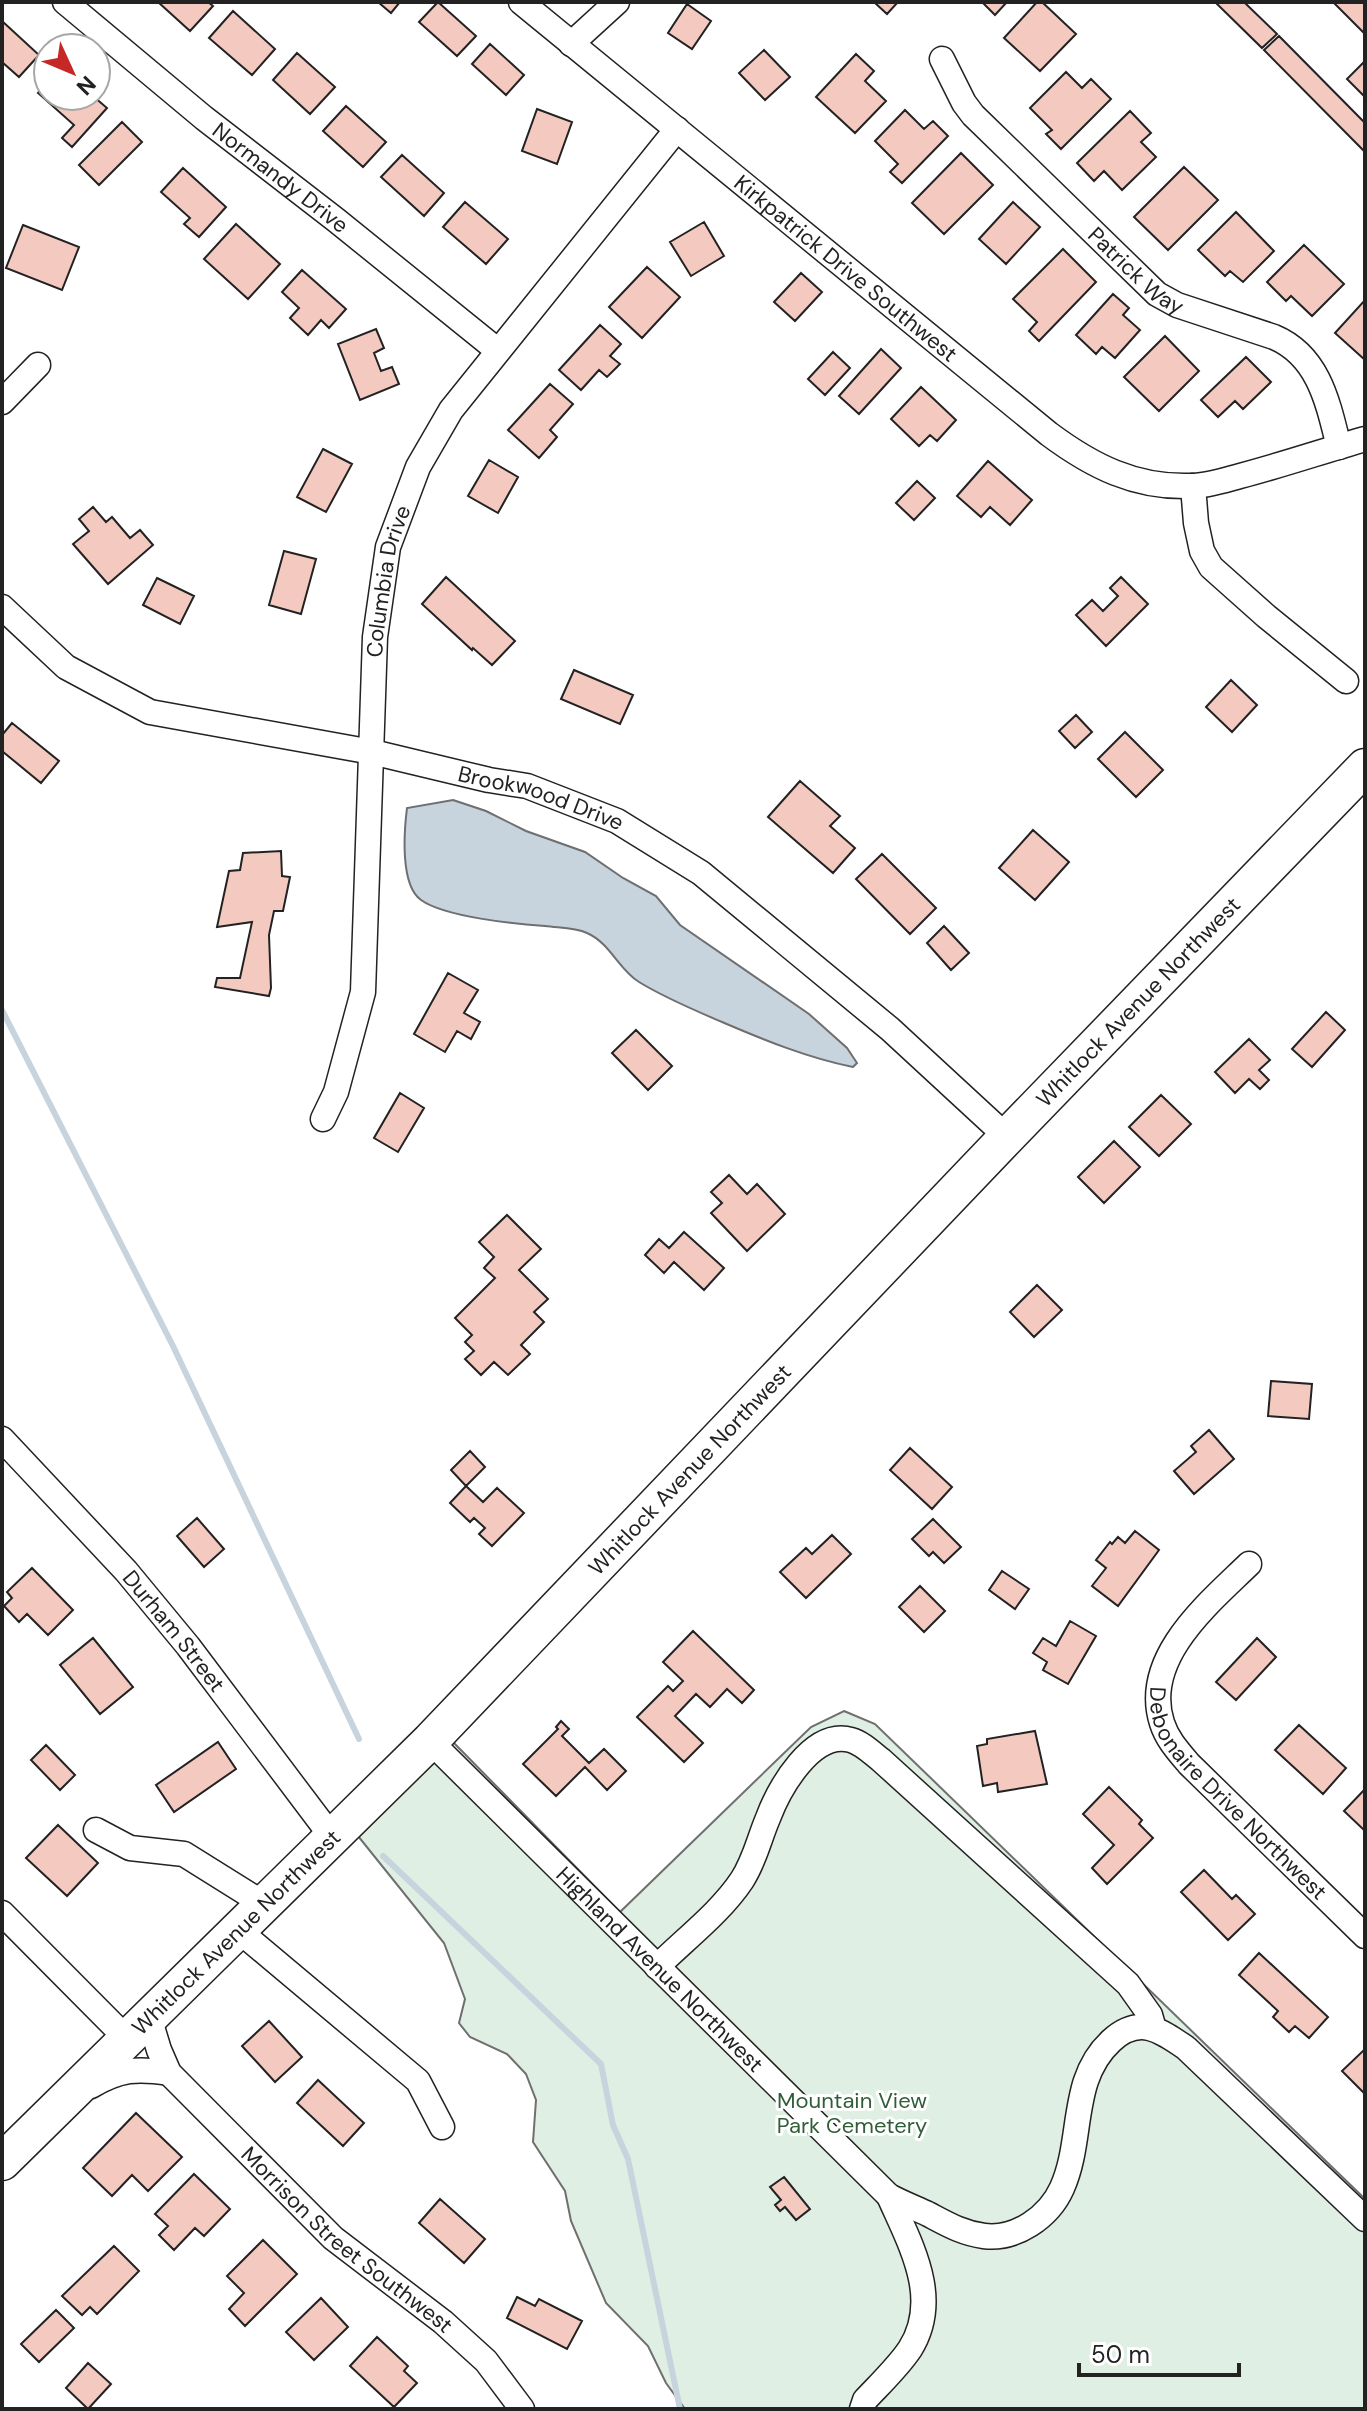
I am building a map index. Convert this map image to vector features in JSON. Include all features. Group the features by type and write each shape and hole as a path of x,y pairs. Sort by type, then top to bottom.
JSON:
{"highway":[{"name":"Whitlock Avenue Northwest","path":"2,2162 430,1741 1007,1137 1364,770"}],"street":[{"name":"Normandy Drive","path":"65,2 204,118 497,350"},
{"name":"Kirkpatrick Drive Southwest","path":"521,2 1064,445 1092,464 1118,475 1152,483 1193,486 1273,467 1365,439"},
{"path":"571,44 617,2"},
{"name":"Patrick Way","path":"942,59 973,115 1157,294 1177,305 1274,337 1301,355 1327,396 1339,447"},
{"name":"Columbia Drive","path":"323,1119 336,1092 363,992 375,637 388,547 418,467 451,410 677,129"},
{"path":"2,402 38,365"},
{"path":"1193,486 1202,551 1211,567 1346,681"},
{"name":"Brookwood Drive","path":"2,607 66,667 150,712 372,752 527,786 617,821 701,873 890,1029 1007,1137"},
{"name":"Durham Street","path":"2,1439 126,1571 170,1624 332,1837"},
{"name":"Debonaire Drive Northwest","path":"1249,1564 1192,1620 1175,1645 1163,1670 1159,1697 1161,1721 1172,1744 1189,1764 1365,1936"},
{"path":"657,1967 742,1880 753,1863 768,1815 800,1763 826,1743 851,1740 881,1760 1128,1984 1150,2015 1154,2029"},
{"name":"Highland Avenue Northwest","path":"430,1741 889,2196"},
{"path":"96,1830 130,1848 184,1854 264,1904"},
{"path":"2,1913 138,2028"},
{"path":"238,1930 418,2081 442,2127"},
{"path":"889,2196 954,2229 985,2236 1000,2236 1036,2221 1052,2205 1063,2187 1080,2097 1089,2070 1100,2051 1123,2030 1140,2026 1161,2031 1186,2048 1365,2219"},
{"name":"Morrison Street Southwest","path":"138,2028 159,2050 169,2073 333,2238 443,2322 486,2361 522,2409"},
{"path":"59,2106 121,2071 136,2069 169,2073"},
{"path":"862,2409 865,2400 908,2352 918,2335 924,2315 923,2289 916,2256 889,2196"}],"green space":[{"name":"Mountain View Park Cemetery","path":"844,1711 875,1724 1365,2199 1365,2409 685,2409 666,2383 648,2346 606,2303 571,2221 565,2191 533,2142 536,2100 526,2074 507,2054 470,2037 459,2023 465,1999 444,1943 358,1836 452,1741 620,1912 811,1727"}],"shaded area":[{"path":"453,800 585,852 656,896 680,925 809,1014 847,1048 857,1063 853,1067 803,1054 669,999 632,977 602,943 582,931 481,919 446,911 421,900 414,893 407,871 407,808"}],"building":[{"path":"158,2 208,2 213,6 190,31"},
{"path":"378,2 400,2 391,13"},
{"path":"438,2 476,36 457,56 419,22"},
{"path":"874,2 898,2 887,14"},
{"path":"982,2 1007,2 995,15"},
{"path":"1037,2 1042,2 1076,34 1040,71 1004,38"},
{"path":"1215,2 1244,2 1277,34 1262,48"},
{"path":"1333,2 1365,2 1365,34"},
{"path":"687,4 711,21 692,49 668,33"},
{"path":"233,11 275,49 252,75 209,38"},
{"path":"2,21 32,49 32,63 19,77 2,62"},
{"path":"1279,36 1365,123 1365,152 1264,50"},
{"path":"490,44 524,75 506,95 472,64"},
{"path":"764,50 790,77 765,100 739,73"},
{"path":"297,53 335,87 310,114 273,80"},
{"path":"856,54 874,71 865,81 886,101 855,133 816,97"},
{"path":"1365,61 1365,97 1347,79"},
{"path":"1066,72 1082,88 1091,79 1111,99 1061,149 1046,134 1052,130 1030,108"},
{"path":"346,106 386,142 363,167 323,131"},
{"path":"537,109 572,122 557,164 522,151"},
{"path":"905,110 924,129 933,121 948,136 902,183 890,172 898,164 875,141"},
{"path":"1130,111 1151,133 1141,142 1156,157 1122,190 1104,171 1094,181 1077,163"},
{"path":"59,112 103,112 72,147 62,138 74,125"},
{"path":"122,122 142,142 99,185 79,165"},
{"path":"961,153 993,185 944,234 912,203"},
{"path":"402,155 444,193 424,216 381,177"},
{"path":"1184,167 1218,200 1168,250 1134,217"},
{"path":"183,168 226,207 199,237 184,224 190,218 161,192"},
{"path":"465,202 508,239 486,264 443,227"},
{"path":"1013,202 1040,227 1006,264 979,239"},
{"path":"1236,212 1274,251 1243,282 1230,271 1225,276 1198,250"},
{"path":"704,222 724,256 691,276 670,242"},
{"path":"236,224 280,264 248,299 204,259"},
{"path":"23,225 79,247 62,290 6,268"},
{"path":"1304,245 1344,284 1312,316 1291,296 1286,301 1267,282"},
{"path":"1063,249 1096,282 1039,341 1029,331 1037,322 1013,299"},
{"path":"647,267 680,297 642,338 609,307"},
{"path":"302,270 346,309 329,328 321,320 308,335 290,318 299,308 282,292"},
{"path":"801,273 822,292 795,321 774,302"},
{"path":"1113,294 1129,308 1123,315 1140,330 1115,358 1102,347 1096,354 1076,335"},
{"path":"1365,300 1365,360 1335,333"},
{"path":"600,325 621,344 610,356 620,364 607,377 599,370 581,390 559,370"},
{"path":"376,329 384,348 374,353 381,371 392,367 399,384 360,400 338,344"},
{"path":"1165,336 1199,371 1159,411 1124,377"},
{"path":"881,349 901,368 859,414 839,396"},
{"path":"833,352 850,368 825,395 808,379"},
{"path":"1246,357 1271,382 1243,409 1235,401 1218,417 1201,400"},
{"path":"550,384 573,404 550,430 557,437 539,458 508,430"},
{"path":"921,387 956,420 937,441 930,435 919,446 891,419"},
{"path":"323,449 352,464 326,512 297,497"},
{"path":"489,460 518,477 498,513 468,496"},
{"path":"988,461 1032,500 1010,525 990,507 981,517 957,496"},
{"path":"917,481 935,498 914,520 896,503"},
{"path":"93,507 106,522 112,517 130,538 140,530 153,545 108,584 73,544 89,531 79,519"},
{"path":"284,551 316,559 301,614 269,605"},
{"path":"446,577 515,641 492,665 422,604"},
{"path":"1121,577 1148,604 1106,646 1076,615 1092,600 1103,611 1118,596 1110,588"},
{"path":"157,578 194,596 180,624 143,605"},
{"path":"574,670 633,695 620,724 561,699"},
{"path":"1231,680 1257,705 1232,732 1206,707"},
{"path":"1076,715 1092,732 1075,748 1059,731"},
{"path":"12,723 59,761 41,783 2,751 2,735"},
{"path":"1125,732 1163,770 1136,797 1098,759"},
{"path":"800,781 840,816 830,826 855,848 833,873 768,817"},
{"path":"1033,830 1069,862 1035,900 999,868"},
{"path":"281,851 282,876 290,877 283,911 274,911 269,935 269,996 215,987 217,978 240,978 252,922 217,927 229,871 240,870 243,853"},
{"path":"882,854 936,908 910,934 856,879"},
{"path":"944,926 969,953 951,970 927,943"},
{"path":"448,973 478,990 464,1013 480,1022 471,1039 457,1031 445,1052 414,1034"},
{"path":"1326,1012 1345,1030 1312,1067 1292,1049"},
{"path":"636,1030 672,1066 648,1090 612,1053"},
{"path":"1249,1039 1270,1060 1259,1070 1269,1080 1260,1089 1249,1079 1235,1093 1215,1072"},
{"path":"400,1093 424,1108 398,1152 374,1138"},
{"path":"1161,1095 1191,1124 1159,1156 1129,1127"},
{"path":"1114,1141 1140,1167 1104,1203 1078,1177"},
{"path":"729,1175 747,1194 757,1184 785,1214 747,1251 711,1213 722,1203 711,1192"},
{"path":"507,1215 541,1249 519,1270 548,1299 534,1312 544,1322 521,1345 530,1354 508,1375 494,1362 481,1375 465,1359 474,1351 465,1342 472,1335 455,1318 495,1278 484,1268 494,1257 479,1242"},
{"path":"684,1232 724,1268 704,1290 674,1262 664,1273 645,1255 659,1239 669,1248"},
{"path":"1037,1285 1062,1310 1034,1337 1010,1312"},
{"path":"1271,1381 1312,1384 1309,1419 1268,1416"},
{"path":"1209,1430 1234,1459 1194,1494 1174,1471 1196,1452 1191,1446"},
{"path":"910,1448 952,1487 932,1509 890,1470"},
{"path":"470,1451 485,1467 466,1486 451,1470"},
{"path":"466,1486 483,1502 497,1488 524,1513 492,1546 479,1534 485,1528 474,1518 470,1522 450,1503"},
{"path":"197,1518 224,1549 204,1567 177,1536"},
{"path":"933,1519 961,1547 944,1563 933,1552 929,1556 912,1539"},
{"path":"1135,1531 1159,1550 1118,1606 1092,1586 1106,1568 1096,1560 1110,1542 1112,1544 1118,1537 1125,1543"},
{"path":"832,1535 851,1554 806,1598 780,1572 806,1548 812,1554"},
{"path":"32,1568 73,1610 48,1635 27,1614 19,1622 4,1606 12,1598 7,1592"},
{"path":"1002,1571 1029,1589 1015,1609 989,1590"},
{"path":"920,1586 945,1611 924,1632 899,1607"},
{"path":"1070,1621 1096,1636 1068,1684 1043,1670 1047,1662 1033,1653 1043,1638 1056,1646"},
{"path":"693,1631 754,1690 742,1703 727,1689 710,1707 696,1694 675,1716 703,1743 684,1762 637,1717 668,1686 673,1691 683,1681 663,1662"},
{"path":"93,1638 133,1687 100,1714 60,1665"},
{"path":"1257,1638 1276,1657 1236,1700 1216,1682"},
{"path":"561,1721 569,1729 562,1736 589,1763 604,1749 626,1771 607,1790 585,1767 556,1796 523,1764 558,1729 556,1727"},
{"path":"1299,1725 1346,1768 1323,1794 1275,1750"},
{"path":"1035,1731 1047,1784 998,1792 997,1783 983,1786 977,1746 987,1744 987,1739"},
{"path":"218,1742 236,1769 174,1812 156,1785"},
{"path":"46,1745 75,1775 60,1790 31,1760"},
{"path":"1109,1787 1142,1820 1139,1824 1153,1838 1107,1884 1092,1868 1114,1845 1083,1814"},
{"path":"1365,1789 1365,1831 1344,1811"},
{"path":"58,1825 98,1863 67,1896 26,1858"},
{"path":"1204,1870 1232,1899 1236,1895 1255,1914 1228,1940 1181,1892"},
{"path":"1259,1953 1328,2017 1309,2038 1295,2026 1289,2032 1273,2017 1278,2011 1239,1975"},
{"path":"269,2021 302,2057 275,2082 242,2046"},
{"path":"1365,2049 1365,2094 1342,2071"},
{"path":"318,2080 364,2123 343,2146 297,2103"},
{"path":"136,2113 182,2157 148,2191 132,2175 112,2196 83,2168"},
{"path":"194,2174 230,2209 204,2236 195,2228 174,2250 159,2235 168,2226 155,2214"},
{"path":"784,2177 810,2209 796,2220 785,2207 780,2211 775,2205 781,2200 770,2187"},
{"path":"440,2199 485,2239 464,2263 419,2223"},
{"path":"263,2240 297,2274 245,2326 229,2309 244,2293 227,2276"},
{"path":"114,2246 139,2271 97,2314 90,2307 82,2315 62,2296"},
{"path":"517,2297 535,2306 539,2299 582,2321 567,2349 507,2318"},
{"path":"321,2298 348,2327 314,2360 286,2332"},
{"path":"56,2310 74,2328 39,2362 21,2344"},
{"path":"377,2337 408,2366 404,2371 417,2383 394,2407 350,2366"},
{"path":"88,2363 111,2384 88,2409 66,2388"}],"waterway":[{"path":"2,1010 173,1346 359,1739"},
{"path":"383,1856 601,2064 613,2125 628,2159 680,2409"}]}
